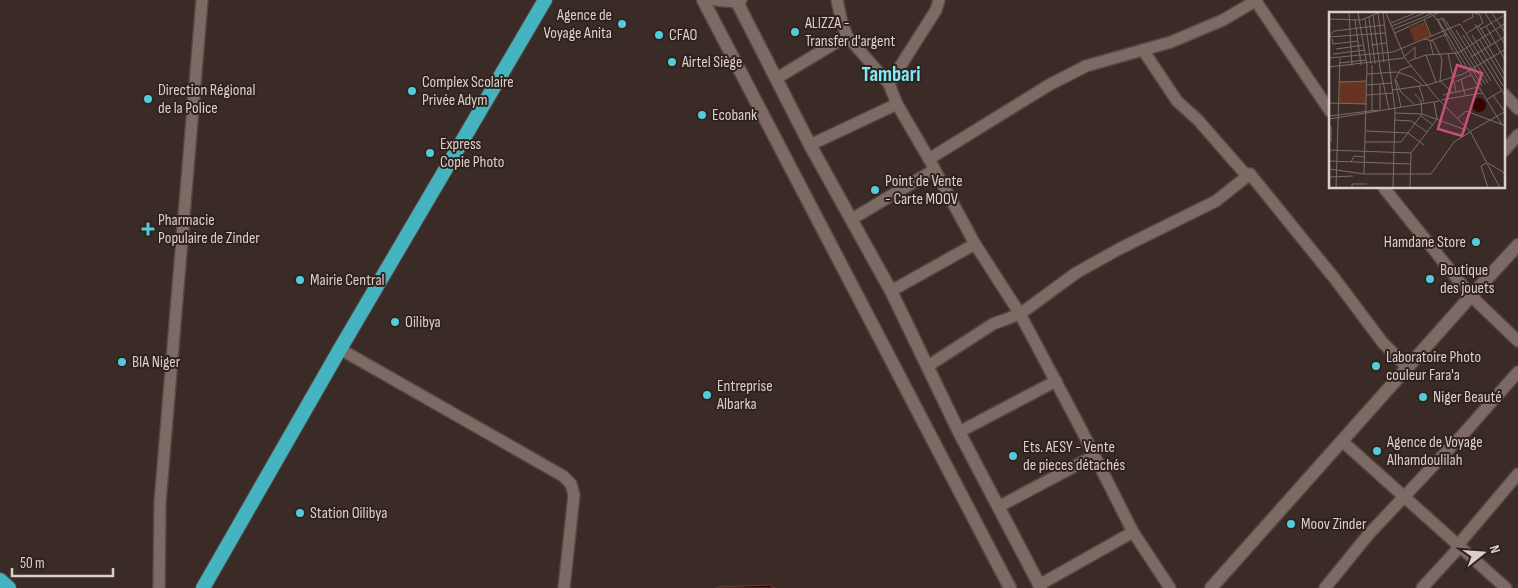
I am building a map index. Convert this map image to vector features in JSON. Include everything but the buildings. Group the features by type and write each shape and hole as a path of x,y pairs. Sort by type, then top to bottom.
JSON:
{"highway":[{"path":"203,588 340,349 545,0"},
{"path":"0,580 9,588"}],"street":[{"path":"159,588 160,503 202,0"},
{"path":"703,0 1010,588"},
{"path":"715,0 738,1 810,145 891,291 959,432 1040,587 1133,532"},
{"path":"837,0 847,36 889,84 897,104 975,244 1020,314 1133,532 1170,588"},
{"path":"889,84 936,10 939,0"},
{"path":"852,219 1049,86 1086,66 1171,42 1196,32 1223,20 1256,0 1329,110"},
{"path":"777,78 847,36"},
{"path":"1143,50 1177,102 1198,120 1246,175 1250,174 1335,279 1383,343 1408,368"},
{"path":"1506,96 1518,109"},
{"path":"810,145 897,104"},
{"path":"1506,150 1518,135"},
{"path":"928,366 994,324 1020,314 1076,273 1119,249 1216,201 1250,174"},
{"path":"1385,189 1471,296 1518,341"},
{"path":"891,291 975,244"},
{"path":"1211,588 1518,245"},
{"path":"340,349 563,476 571,484 574,495 564,588"},
{"path":"1325,588 1368,535 1465,432 1518,372"},
{"path":"959,432 1056,381"},
{"path":"1342,441 1506,588"},
{"path":"998,507 1094,456"},
{"path":"1422,588 1455,552 1458,545 1518,474"}],"shaded area":[{"path":"770,585 775,588 716,588 717,587"}],"place":[{"name":"Agence de Voyage Anita","path":"622,24"},
{"name":"ALIZZA - Transfer d'argent","path":"795,32"},
{"name":"CFAO","path":"659,35"},
{"name":"Airtel Siège","path":"672,62"},
{"name":"Complex Scolaire Privée Adym","path":"412,91"},
{"name":"Direction Régional de la Police","path":"148,99"},
{"name":"Ecobank","path":"702,115"},
{"name":"Express Copie Photo","path":"430,153"},
{"name":"Point de Vente - Carte MOOV","path":"875,190"},
{"name":"Pharmacie Populaire de Zinder","path":"148,229"},
{"name":"Hamdane Store","path":"1476,242"},
{"name":"Boutique des jouets","path":"1430,279"},
{"name":"Mairie Central","path":"300,280"},
{"name":"Oilibya","path":"395,322"},
{"name":"BIA Niger","path":"122,362"},
{"name":"Laboratoire Photo couleur Fara'a","path":"1376,366"},
{"name":"Entreprise Albarka","path":"707,395"},
{"name":"Niger Beauté","path":"1423,397"},
{"name":"Agence de Voyage Alhamdoulilah","path":"1377,451"},
{"name":"Ets. AESY - Vente de pieces détachés","path":"1013,456"},
{"name":"Station Oilibya","path":"300,513"},
{"name":"Moov Zinder","path":"1291,524"}],"district":[{"name":"Tambari","path":"891,74"}]}
